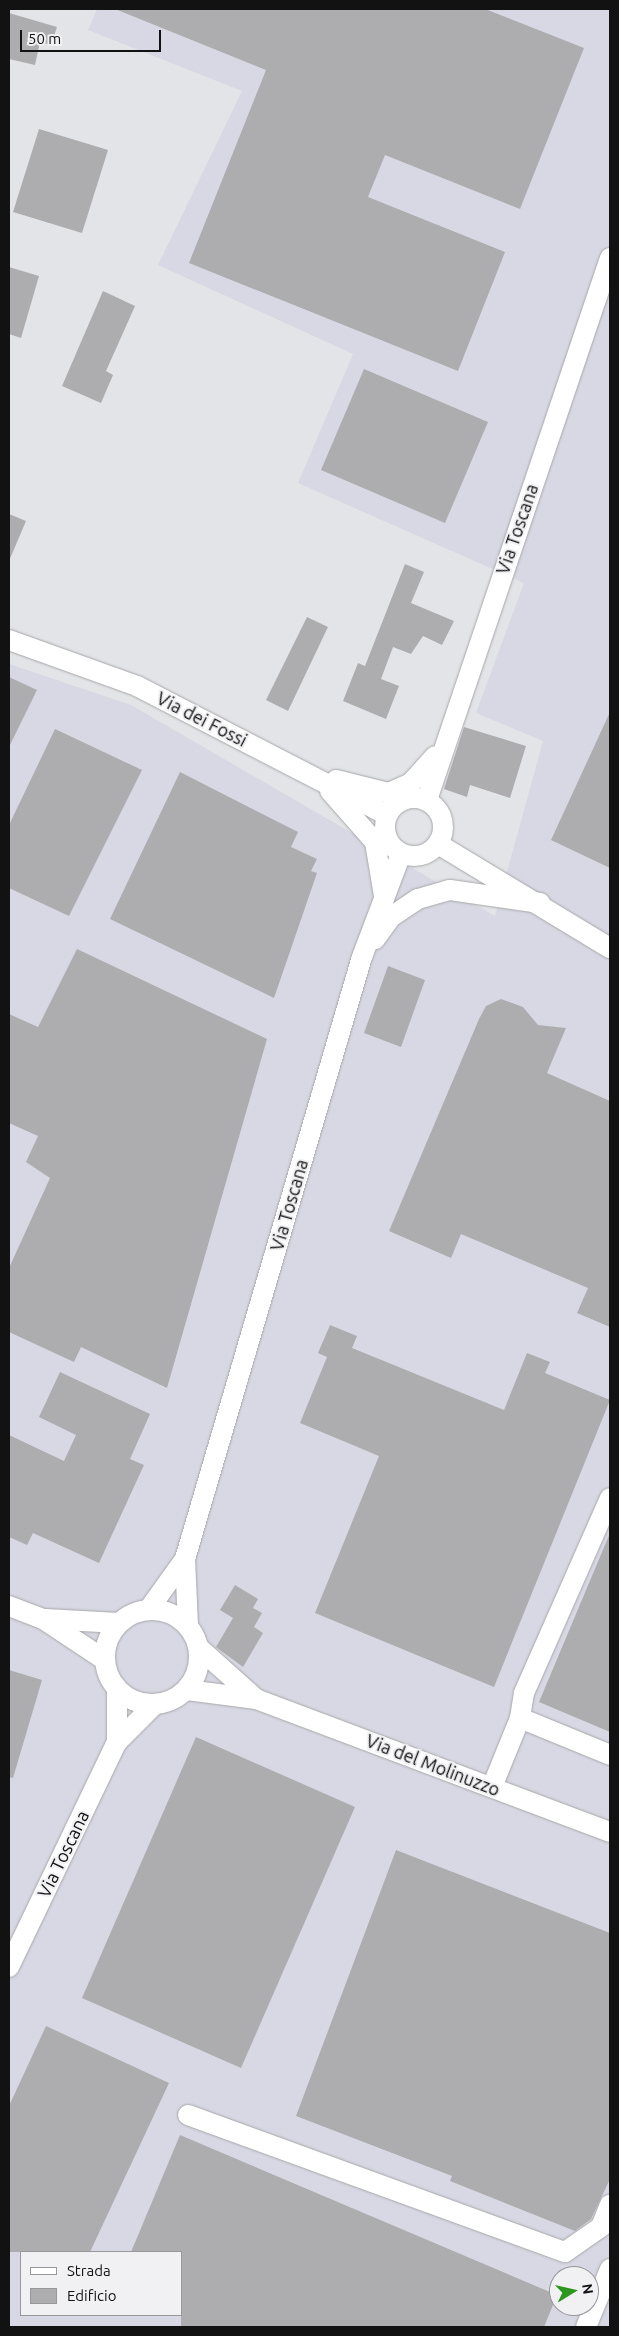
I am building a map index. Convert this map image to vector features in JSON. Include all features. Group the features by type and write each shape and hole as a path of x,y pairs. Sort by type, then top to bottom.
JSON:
{"street":[{"name":"Via Toscana","path":"426,800 442,745 610,258"},
{"name":"Via dei Fossi","path":"9,640 137,686 314,775 387,815"},
{"path":"314,775 389,793 411,783 442,745"},
{"path":"314,775 375,842 384,896"},
{"path":"426,800 443,820 438,844 426,854 401,854 388,841 387,815 400,801 426,800"},
{"path":"438,844 540,903 610,948"},
{"name":"Via Toscana","path":"188,1625 185,1559 362,957 401,854"},
{"path":"362,957 391,917 418,899 450,890 540,903"},
{"path":"492,1787 520,1718 524,1693 610,1498"},
{"name":"Via Toscana","path":"149,1609 185,1559"},
{"path":"9,1606 43,1619 105,1660 117,1689 140,1703 154,1705 187,1690 200,1663 199,1648 188,1625 163,1610 149,1609 118,1623 43,1619"},
{"path":"105,1660 111,1634 118,1623"},
{"name":"Via del Molinuzzo","path":"199,1648 256,1699"},
{"name":"Via Toscana","path":"116,1742 117,1689"},
{"name":"Via del Molinuzzo","path":"187,1690 256,1699 610,1832"},
{"name":"Via Toscana","path":"9,1967 116,1742 154,1705"},
{"path":"520,1718 610,1755"},
{"path":"188,2115 565,2252 600,2227 610,2205"},
{"path":"586,2327 610,2269"}],"shaded area":[{"path":"97,9 610,9 610,2327 9,2327 9,664 131,705 495,916 543,741 476,713 524,583 298,483 353,354 158,265 242,91 88,30"}],"building":[{"path":"115,9 485,9 584,48 520,209 385,155 368,197 505,252 458,371 189,263 266,70"},
{"path":"9,13 57,27 51,45 40,42 35,65 9,59"},
{"path":"39,129 108,150 82,233 13,212"},
{"path":"9,267 39,276 21,338 9,334"},
{"path":"103,291 135,306 106,371 113,375 101,403 62,386"},
{"path":"364,369 488,422 445,523 321,470"},
{"path":"9,514 26,521 9,561"},
{"path":"405,564 424,572 411,603 454,621 442,645 423,636 411,654 393,647 381,679 399,686 386,719 343,701 358,663 365,666"},
{"path":"307,617 328,627 288,711 266,700"},
{"path":"9,677 37,690 9,747"},
{"path":"610,712 610,868 551,840"},
{"path":"464,727 526,746 510,798 470,785 467,797 444,789"},
{"path":"55,729 142,770 69,916 9,888 9,825"},
{"path":"180,772 298,832 291,847 317,859 311,871 317,873 274,998 110,919"},
{"path":"77,949 267,1039 167,1388 81,1347 74,1362 9,1332 9,1268 50,1178 26,1162 38,1136 9,1123 9,1014 38,1027"},
{"path":"388,966 425,980 401,1047 364,1033"},
{"path":"501,999 523,1007 538,1025 566,1028 547,1073 610,1101 610,1327 577,1313 588,1288 461,1234 451,1258 389,1231 479,1019 486,1006"},
{"path":"330,1325 357,1336 352,1348 504,1410 527,1353 550,1362 545,1373 610,1400 494,1687 315,1613 379,1456 300,1423 327,1357 318,1353"},
{"path":"60,1372 150,1414 130,1459 144,1465 99,1563 33,1533 27,1545 9,1537 9,1435 64,1461 76,1435 39,1417"},
{"path":"610,1533 610,1732 539,1702"},
{"path":"235,1585 258,1599 253,1608 262,1613 254,1627 263,1633 243,1667 216,1647 233,1618 220,1610"},
{"path":"9,1670 42,1680 13,1778 9,1777"},
{"path":"196,1737 355,1807 241,2068 82,1998"},
{"path":"396,1850 610,1933 610,2179 591,2219 575,2231 450,2181 452,2176 296,2116"},
{"path":"46,2026 169,2083 90,2251 9,2252 9,2106"},
{"path":"180,2135 549,2292 549,2315 544,2327 181,2327 182,2251 131,2251"}]}
